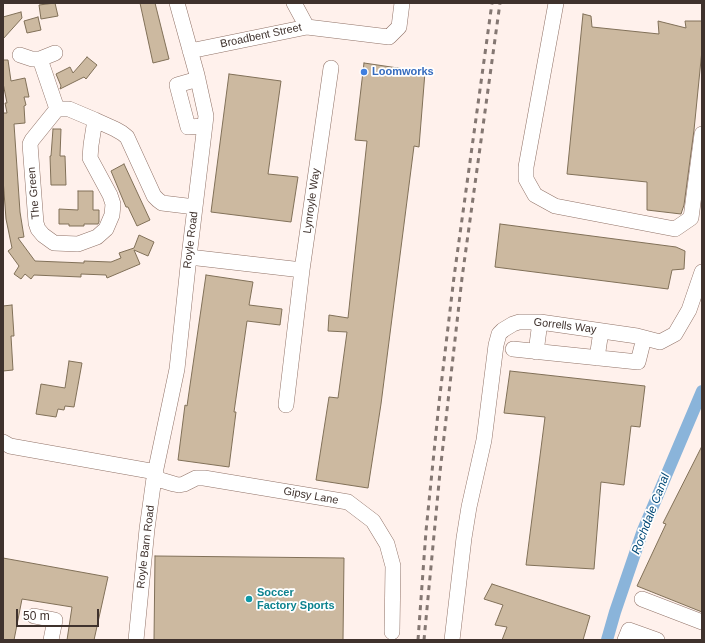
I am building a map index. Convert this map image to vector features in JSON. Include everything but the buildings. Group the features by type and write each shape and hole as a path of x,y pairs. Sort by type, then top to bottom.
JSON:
{"street":[{"name":"Royle Road","path":"155,475 177,369 206,116 198,79 177,3"},
{"path":"294,3 307,27"},
{"name":"Broadbent Street","path":"190,51 307,27 389,37 399,27 402,3"},
{"path":"556,3 526,167 526,179 535,195 555,206 675,229 691,218 702,134"},
{"path":"20,55 32,59 40,59 55,53"},
{"path":"40,59 57,108 69,109 115,129 127,137 154,196 162,203 195,207"},
{"name":"Lynroyle Way","path":"286,405 302,270 331,68"},
{"path":"198,79 177,85 188,127 205,126"},
{"name":"The Green","path":"57,108 32,140 30,150 36,223 38,229 43,235 54,243 78,244 97,237 106,229 112,215 113,204 110,195 90,158 95,120"},
{"path":"189,258 302,270"},
{"name":"Gorrells Way","path":"452,640 464,538 469,507 484,440 497,338 503,330 513,324 519,322 540,322 644,338 660,342 675,334 689,310 702,272"},
{"path":"536,352 540,322"},
{"path":"597,358 601,331"},
{"path":"513,349 638,362 644,338"},
{"name":"Gipsy Lane","path":"3,442 10,446 155,475 179,485 196,478 204,478 348,502 373,521 387,544 393,566 392,632"},
{"name":"Royle Barn Road","path":"136,640 147,529 155,475"},
{"path":"642,599 702,622"},
{"path":"34,616 54,620 51,640"},
{"path":"625,640 629,630 657,640"}],"waterway":[{"name":"Rochdale Canal","path":"607,640 643,530 702,391"}],"railway":[{"path":"418,640 426,531 439,403 454,277 492,3"},
{"path":"424,640 440,472 462,278 500,3"}],"place":[{"name":"Loomworks","path":"364,72"},
{"name":"Soccer Factory Sports","path":"249,599"}]}
